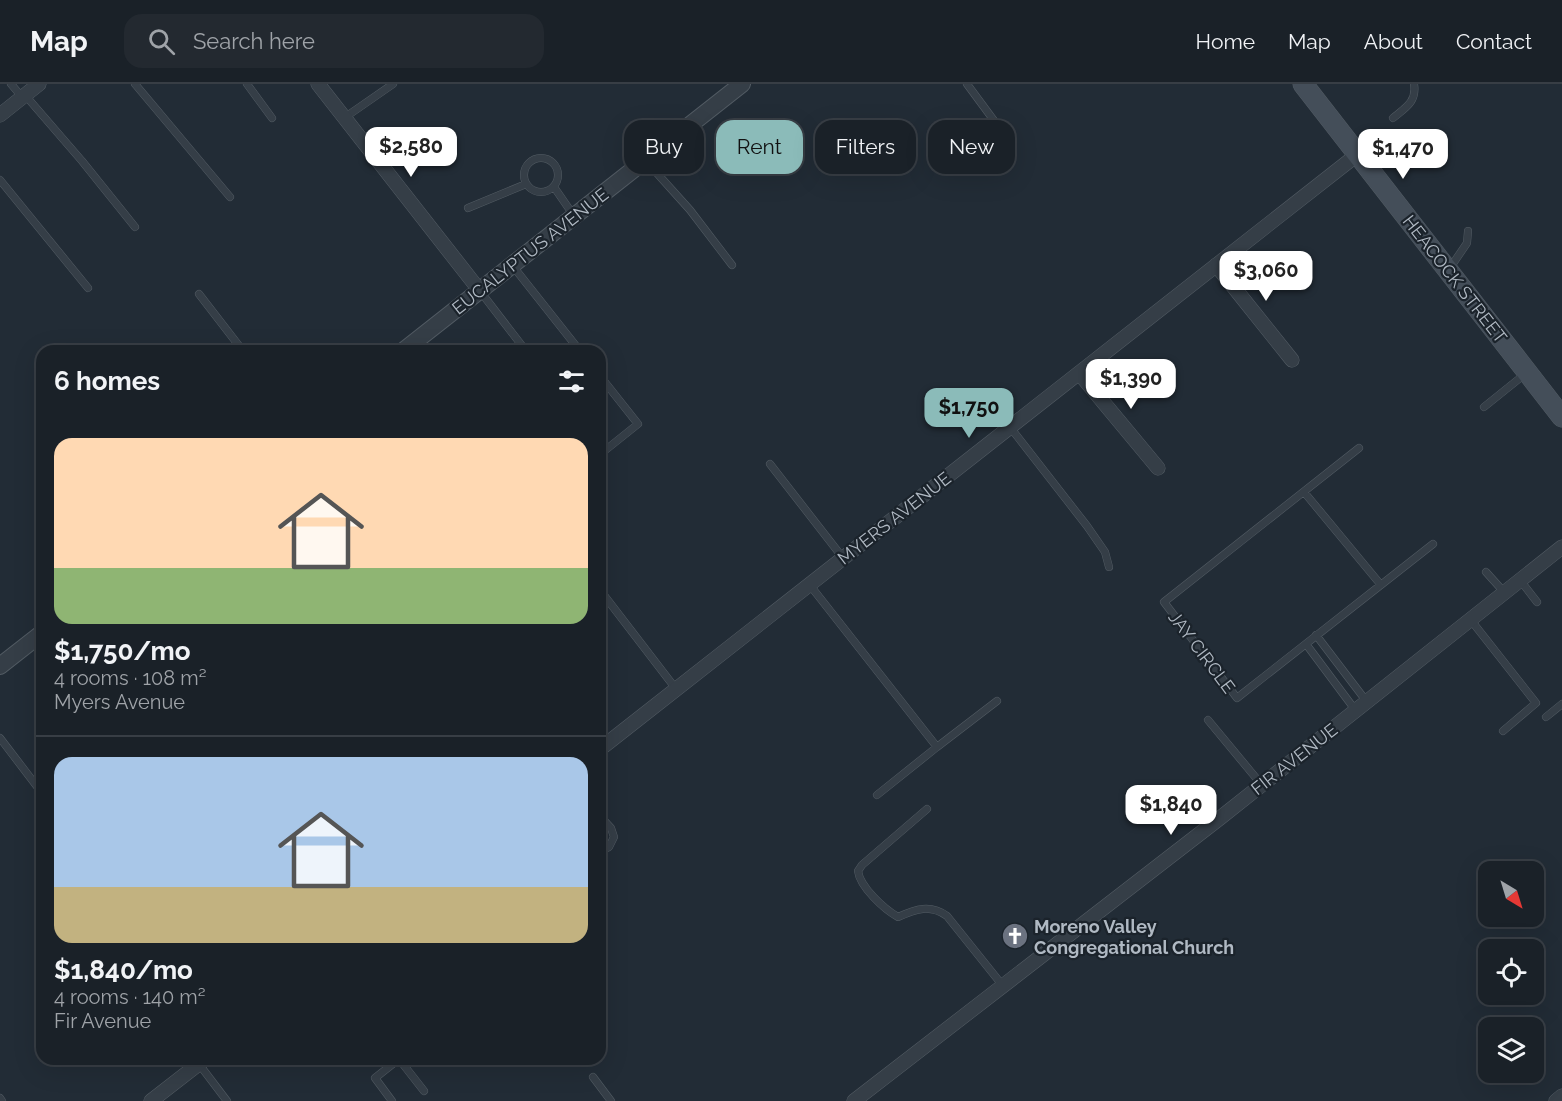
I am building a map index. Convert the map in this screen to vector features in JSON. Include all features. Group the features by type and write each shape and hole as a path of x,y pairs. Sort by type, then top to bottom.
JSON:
{"main road":[{"name":"HEACOCK STREET","path":"1303,84 1562,417"}],"street":[{"path":"0,115 39,84"},
{"path":"318,84 480,291"},
{"name":"EUCALYPTUS AVENUE","path":"696,120 742,84"},
{"name":"MYERS AVENUE","path":"606,744 1358,154"},
{"name":"EUCALYPTUS AVENUE","path":"411,345 627,174"},
{"path":"1216,264 1292,360"},
{"path":"1079,373 1158,468"},
{"name":"FIR AVENUE","path":"854,1101 1356,711 1562,547"},
{"path":"0,666 36,638"},
{"path":"159,1099 197,1065"},
{"path":"1556,1101 1562,1096"}],"lane":[{"path":"11,84 82,161 135,227"},
{"path":"135,84 230,197"},
{"path":"247,84 272,118"},
{"path":"345,118 393,84"},
{"path":"967,84 994,120"},
{"path":"1393,118 1411,104 1415,92 1414,84"},
{"path":"534,159 546,159 555,165 558,177 554,187 539,193 526,184 524,178 526,167 534,159"},
{"path":"658,174 690,210 732,265"},
{"path":"0,180 88,288"},
{"path":"468,208 526,184"},
{"path":"554,187 574,216"},
{"path":"1448,270 1467,243 1468,231"},
{"path":"512,265 575,345"},
{"path":"480,291 521,345"},
{"path":"199,294 238,345"},
{"path":"1484,407 1527,372"},
{"path":"606,384 638,424 606,450"},
{"path":"1010,427 1087,526 1105,552 1109,567"},
{"name":"JAY CIRCLE","path":"1359,448 1164,602 1237,698 1433,544"},
{"path":"770,464 843,558"},
{"path":"1304,492 1381,585"},
{"path":"1486,572 1504,592"},
{"path":"1520,580 1537,602"},
{"path":"809,584 937,747"},
{"path":"606,598 676,689"},
{"path":"1470,619 1536,703 1503,731"},
{"path":"1316,635 1367,702"},
{"path":"1306,644 1356,711"},
{"path":"877,795 997,701"},
{"path":"1546,717 1562,704"},
{"path":"1208,720 1261,784"},
{"path":"0,738 36,785"},
{"path":"927,809 862,865 858,871 858,877 878,902 898,917 917,909 937,909 947,916 1003,986"},
{"path":"606,823 614,837 606,848"},
{"path":"204,1065 227,1101"},
{"path":"391,1065 375,1078 392,1101"},
{"path":"404,1065 424,1091"},
{"path":"593,1077 611,1101"}],"place":[{"name":"Moreno Valley Congregational Church","path":"1015,936"}]}
